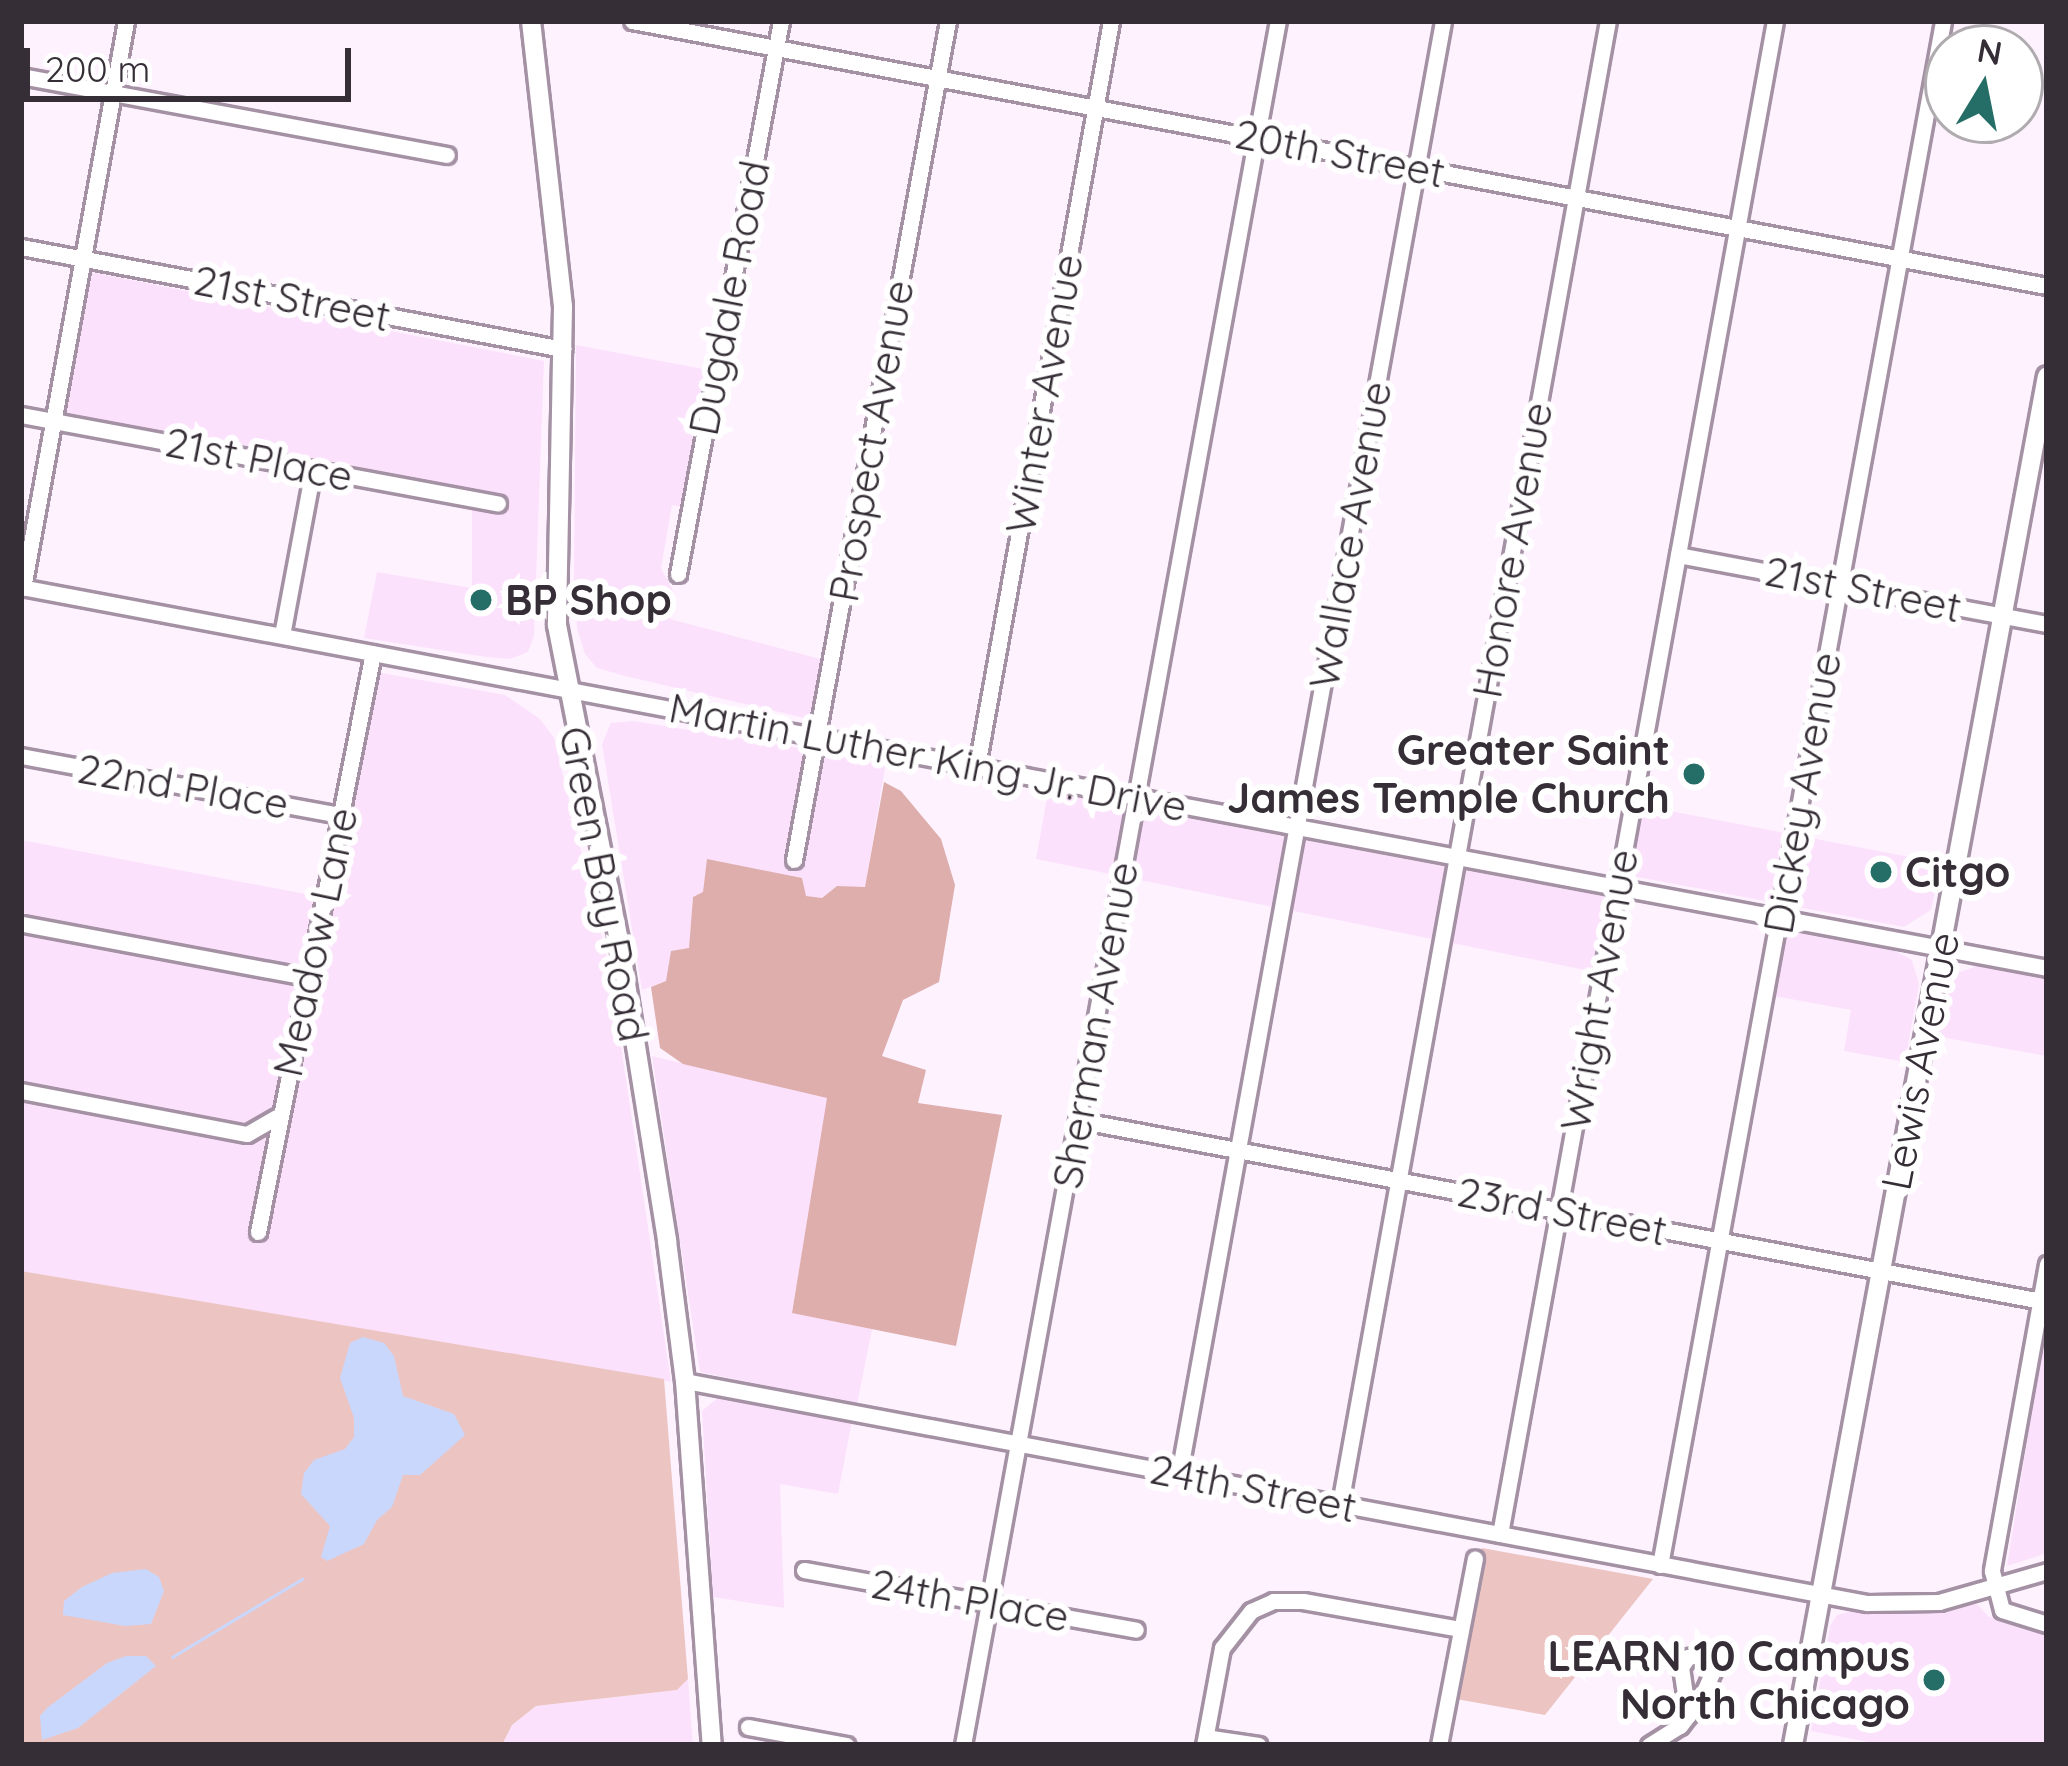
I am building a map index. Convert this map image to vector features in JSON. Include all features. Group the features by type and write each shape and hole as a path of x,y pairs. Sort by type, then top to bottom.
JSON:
{"main road":[{"name":"Green Bay Road","path":"531,21 557,229 563,349 554,560 556,625 619,940 685,1381 712,1745"},
{"name":"Lewis Avenue","path":"1793,1745 2047,376"}],"street":[{"path":"22,587 126,21"},
{"name":"20th Street","path":"632,21 2047,286"},
{"name":"Dugdale Road","path":"678,574 781,21"},
{"name":"Prospect Avenue","path":"794,860 948,21"},
{"name":"Winter Avenue","path":"977,766 1111,21"},
{"name":"Sherman Avenue","path":"963,1745 1278,21"},
{"name":"Wallace Avenue","path":"1179,1474 1443,21"},
{"name":"Honore Avenue","path":"1340,1504 1608,21"},
{"name":"Wright Avenue","path":"1500,1534 1775,21"},
{"name":"Dickey Avenue","path":"1660,1564 1943,21"},
{"path":"21,76 447,155"},
{"name":"21st Street","path":"21,247 563,349"},
{"name":"21st Place","path":"21,415 498,503"},
{"path":"282,635 313,469"},
{"name":"21st Street","path":"1678,554 2047,623"},
{"name":"Martin Luther King Jr. Drive","path":"22,587 2047,968"},
{"name":"Meadow Lane","path":"257,1232 277,1117 344,816 373,652"},
{"name":"22nd Place","path":"21,756 344,816"},
{"path":"23,924 311,978"},
{"path":"21,1090 247,1134 277,1117"},
{"name":"23rd Street","path":"1077,1120 2044,1302"},
{"path":"2047,1264 1993,1588 2002,1610 2047,1624"},
{"name":"24th Street","path":"685,1381 1821,1595 1905,1605 1993,1588 2047,1571"},
{"path":"1439,1745 1475,1558"},
{"name":"24th Place","path":"804,1570 1136,1630"},
{"path":"1258,1745 1205,1741 1222,1648 1251,1611 1273,1601 1303,1601 1460,1629"},
{"path":"1649,1745 1688,1714"},
{"path":"748,1726 846,1745"}],"shaded area":[{"path":"90,272 544,361 534,636 528,652 510,659 486,657 364,638 377,572 472,588 472,493 63,414"},
{"path":"576,345 708,370 684,507 672,505 661,568 674,593 670,619 839,664 831,724 625,676 597,668 585,654 577,628 574,579"},
{"path":"359,669 505,695 540,719 554,738 610,972 671,1382 21,1271 21,840 321,897"},
{"path":"633,721 886,762 865,888 837,886 822,898 805,896 801,878 693,897 689,949 666,981 642,990 602,744 611,723"},
{"path":"884,782 901,791 941,839 955,885 939,982 903,1000 882,1056 926,1070 918,1103 1002,1115 956,1346 792,1313 827,1098 683,1064 660,1048 651,987 666,981 671,951 689,948 693,897 703,892 707,859 802,878 806,896 822,898 837,886 865,887"},
{"path":"1048,792 1629,901 1615,976 1036,859"},
{"path":"1623,802 1941,863 1931,910 1904,927 1611,872"},
{"path":"1767,926 1893,950 1912,960 1919,984 1905,1062 1844,1051 1851,1010 1757,993"},
{"path":"1977,966 2047,979 2047,1056 1935,1036 1949,976"},
{"path":"652,1056 828,1098 792,1312 872,1329 857,1404 700,1372"},
{"path":"21,1271 664,1379 688,1679 677,1690 536,1706 512,1725 502,1745 21,1745"},
{"path":"2047,1317 2047,1553 2007,1566"},
{"path":"720,1396 852,1421 838,1494 780,1484 784,1608 713,1597 702,1411"},
{"path":"1482,1548 1653,1579 1545,1715 1456,1699"},
{"name":"LEARN 10 Campus North Chicago","path":"1977,1604 1989,1617 2047,1628 2047,1745 1884,1745 1811,1731 1830,1626 1837,1615 1856,1610 1921,1614"},
{"path":"688,1679 693,1745 502,1745 512,1725 536,1706 677,1690"}],"water":[{"path":"363,1337 384,1343 394,1356 403,1396 454,1414 465,1435 420,1475 403,1475 392,1507 377,1520 364,1544 327,1561 321,1557 330,1526 301,1494 304,1473 314,1460 345,1449 354,1437 354,1418 340,1378 350,1343"},
{"path":"146,1569 159,1577 164,1591 151,1624 125,1626 63,1615 64,1601 82,1587 112,1573"},
{"path":"146,1656 156,1666 78,1728 42,1740 40,1716 47,1708 107,1663"}],"waterway":[{"path":"172,1657 302,1579"}],"place":[{"name":"BP Shop","path":"481,600"},
{"name":"Greater Saint James Temple Church","path":"1694,774"},
{"name":"Citgo","path":"1881,872"},
{"name":"LEARN 10 Campus North Chicago","path":"1934,1680"}]}
